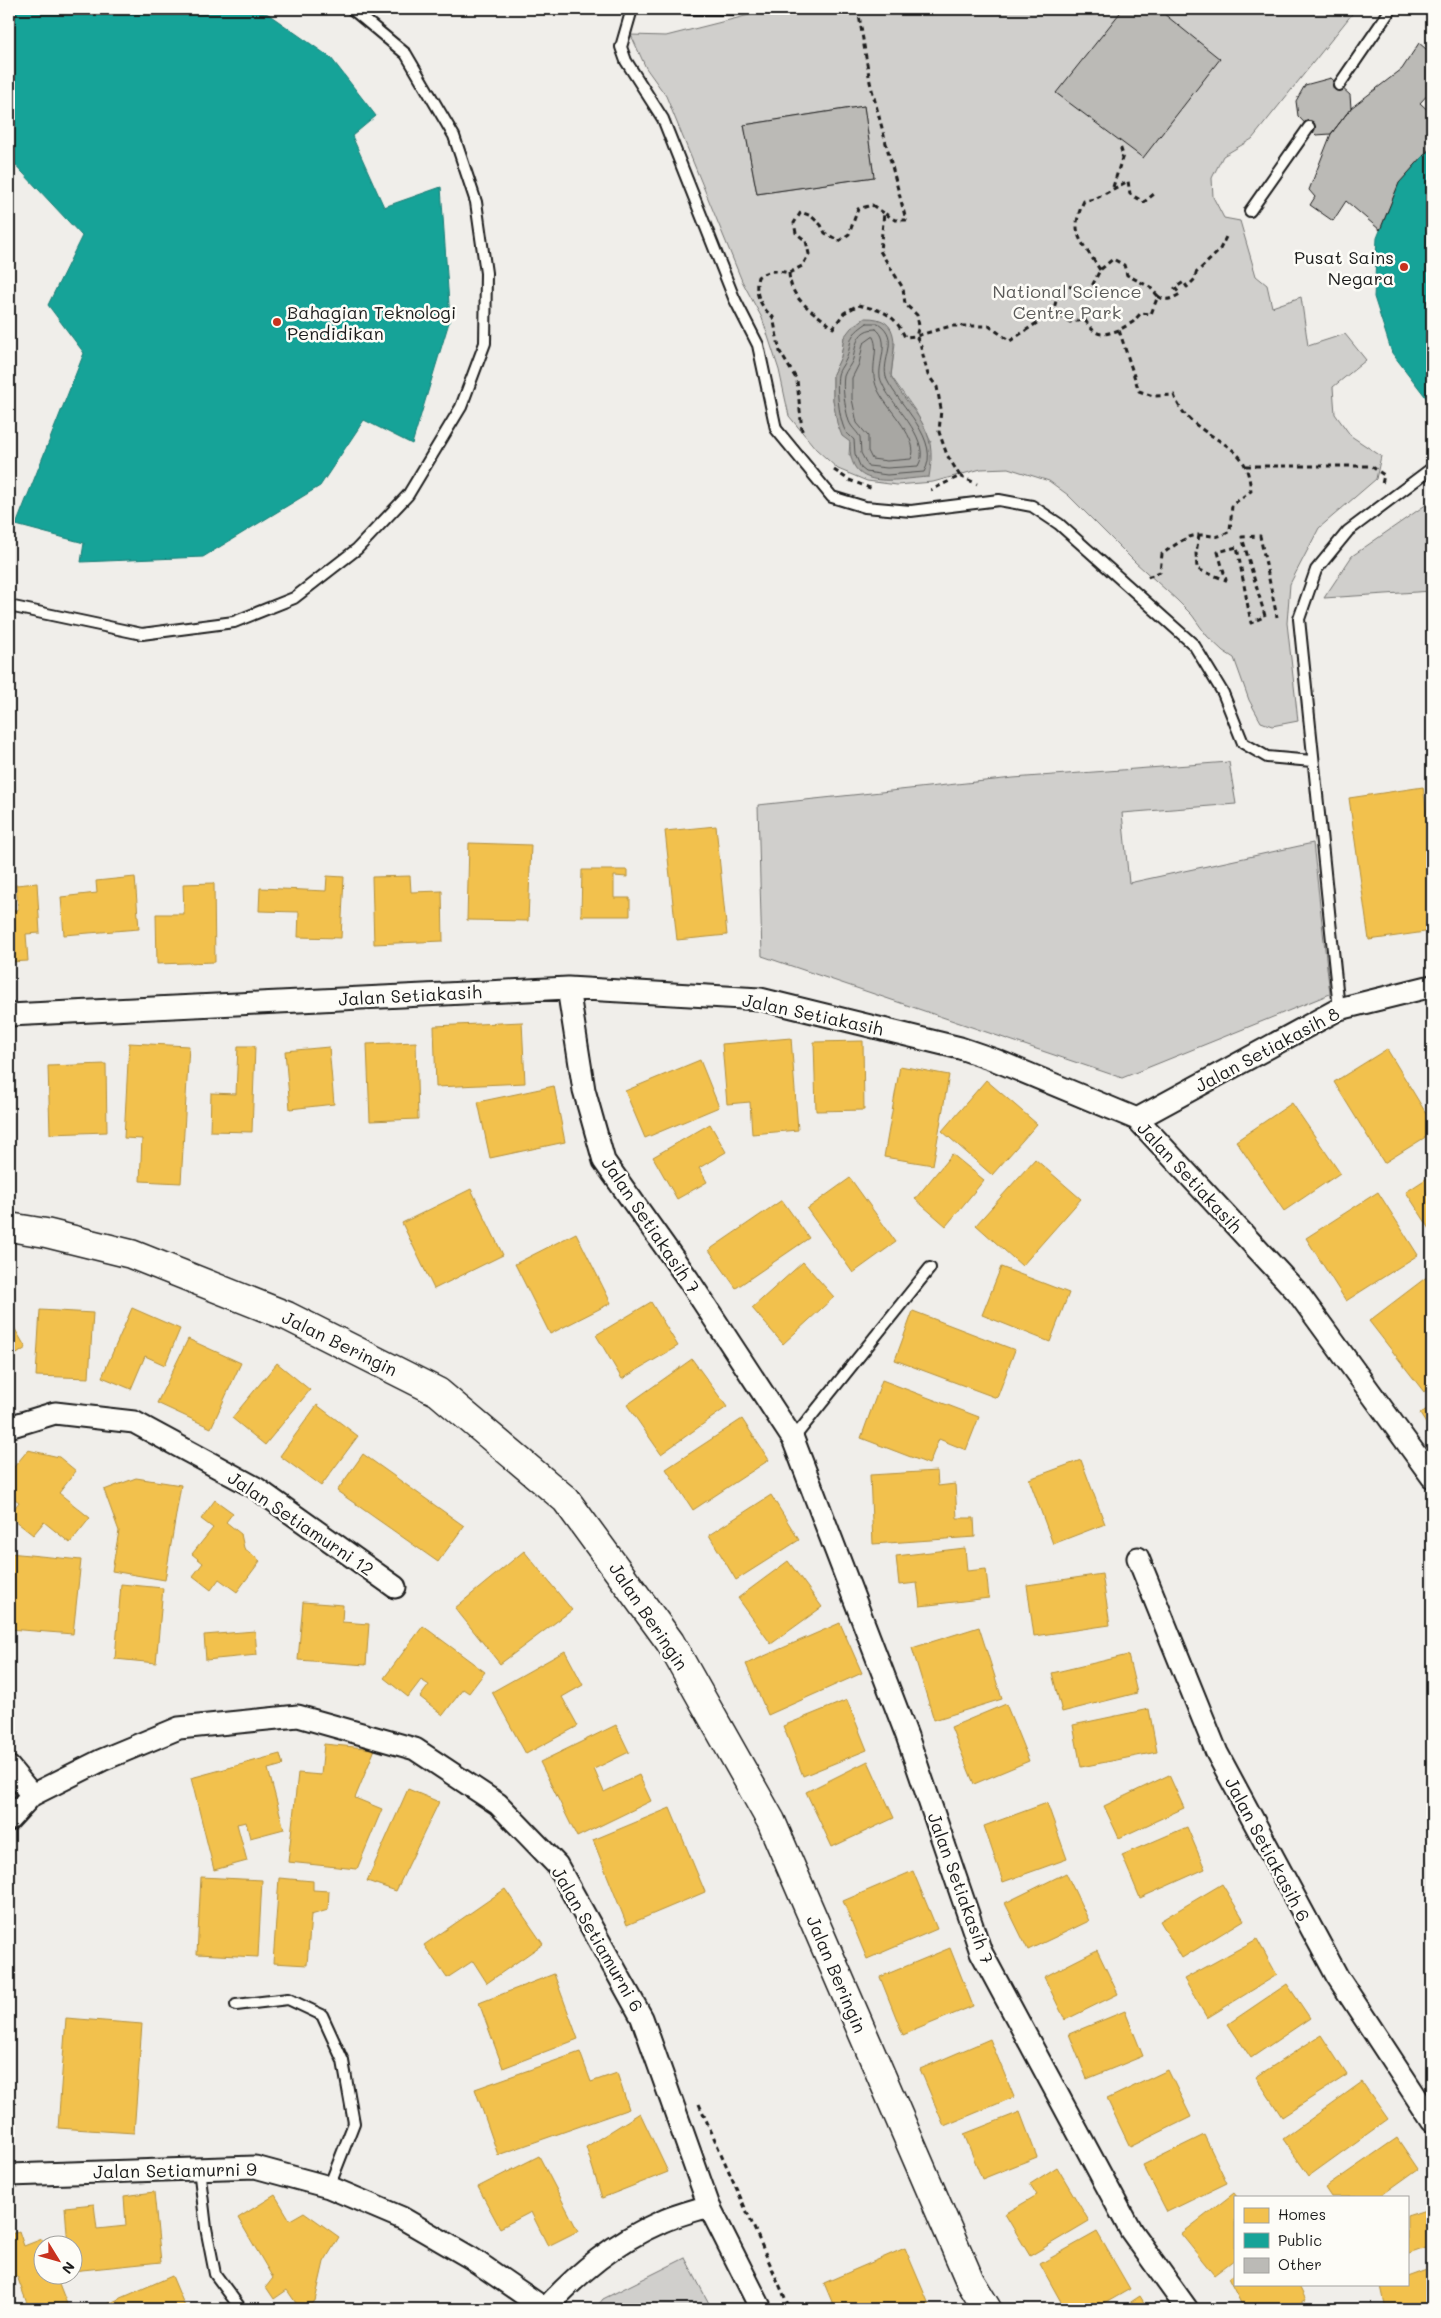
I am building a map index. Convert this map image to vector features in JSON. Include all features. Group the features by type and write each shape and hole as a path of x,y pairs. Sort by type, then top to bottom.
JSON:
{"street":[{"name":"Jalan Setiakasih 8","path":"1137,1119 1339,1008 1432,986"},
{"name":"Jalan Setiakasih","path":"9,1015 568,988 760,999 960,1048 995,1060 1137,1119 1298,1292 1432,1477"},
{"name":"Jalan Setiakasih 7","path":"568,988 584,1090 604,1161 688,1279 793,1439 907,1736 981,1952 1131,2231 1187,2309"},
{"name":"Jalan Beringin","path":"9,1227 46,1233 131,1254 287,1316 438,1392 566,1500 670,1642 771,1821 966,2272 987,2309"},
{"name":"Jalan Setiamurni 12","path":"9,1427 55,1413 134,1422 256,1488 395,1587"},
{"name":"Jalan Setiakasih 6","path":"1138,1558 1217,1754 1336,1976 1432,2121"},
{"name":"Jalan Setiamurni 6","path":"9,1820 32,1795 102,1760 179,1728 298,1716 415,1749 498,1804 558,1865 642,2018 709,2206 761,2309"},
{"path":"9,1767 32,1795"},
{"name":"Jalan Setiamurni 9","path":"9,2175 254,2166 329,2187 402,2218 471,2258 545,2309"},
{"path":"545,2309 579,2273 619,2244 662,2221 709,2206"}],"lane":[{"path":"9,606 142,634 234,622 294,598 357,550 408,495 461,407 485,343 486,274 476,202 454,136 406,54 352,9"},
{"path":"632,9 621,47 626,61 663,119 734,298 758,345 776,429 832,497 865,507 911,511 999,500 1032,506 1059,524 1194,645 1223,693 1243,743 1267,757 1312,761"},
{"path":"688,9 734,9"},
{"path":"1339,85 1392,9"},
{"path":"1250,211 1309,127"},
{"path":"1339,1008 1312,761 1299,619 1316,570 1348,531 1432,468"},
{"path":"793,1439 930,1268"},
{"path":"236,2005 288,1999 322,2015 343,2061 354,2123 329,2187"},
{"path":"199,2167 206,2228 215,2274 241,2309"}],"path":[{"path":"803,435 800,422 797,380 780,352 773,317 766,312 755,288 758,277 765,272 777,270 789,273 802,266 809,254 806,241 796,232 794,224 800,212 811,216 821,225 825,233 839,241 849,234 858,209 872,205 895,220 906,220 870,82 858,9"},
{"path":"1113,188 1123,155 1120,146"},
{"path":"1100,270 1080,240 1076,228 1079,211 1084,201 1095,199 1128,181 1130,194 1144,202 1154,194"},
{"path":"884,213 880,251 903,288 905,304 917,315 919,326 916,336 920,343 928,375 937,387 941,409 939,432 947,455 960,476 983,487"},
{"path":"789,273 790,287 798,300 833,328 844,313 858,305 891,315 905,337 916,336 951,326 989,326 1010,341 1053,312 1056,301 1065,286 1090,290 1100,270 1113,259 1124,265 1127,275 1150,287 1163,300 1170,300 1180,294 1175,288 1184,282 1187,287 1195,279 1196,273 1219,251 1226,237"},
{"path":"1053,312 1070,322 1085,320 1092,331 1102,335 1119,330 1133,322 1141,313 1151,314 1158,296"},
{"path":"1119,330 1139,391 1153,396 1174,395 1179,408 1189,420 1233,450 1246,466 1251,491 1232,505 1230,531 1217,538 1199,534 1181,541 1162,554 1160,572 1137,581"},
{"path":"1246,466 1371,466"},
{"path":"830,468 849,480 880,491"},
{"path":"926,492 960,476"},
{"path":"1199,534 1196,553 1197,569 1220,578 1226,580 1218,552 1236,548 1251,622 1265,616 1242,536 1260,536 1277,617"},
{"path":"695,2095 790,2309"}],"green space":[{"name":"National Science Centre Park","path":"773,9 1356,9 1252,139 1223,156 1212,178 1213,197 1224,218 1240,221 1256,276 1267,285 1272,307 1301,297 1308,346 1345,334 1366,360 1333,387 1335,414 1351,436 1381,456 1376,479 1319,528 1290,584 1287,623 1298,721 1272,726 1261,722 1249,700 1234,658 1223,651 1207,636 1192,615 1135,562 1068,495 1049,481 1008,468 981,469 933,482 897,485 867,481 838,469 816,449 789,416 779,370 762,318 742,281 666,96 646,68 631,35 666,36","holes":["864,106 874,177 757,194 744,125","844,337 895,343 891,376 916,412 931,442 849,455 850,441 833,400 833,374 841,357"]},
{"path":"1427,504 1432,507 1432,591 1324,598 1352,556"},
{"path":"1229,762 1236,804 1122,813 1129,883 1313,843 1330,994 1122,1078 762,956 758,805 1013,778"},
{"path":"685,2258 712,2309 595,2309 603,2299"}],"water":[{"path":"865,318 877,319 886,323 891,329 894,346 891,376 922,422 927,433 931,459 929,477 888,480 865,476 857,469 851,458 850,442 842,436 837,423 833,400 833,374 841,357 844,337 851,328"}],"building: Homes":[{"path":"1423,787 1432,851 1432,931 1369,940 1349,798"},
{"path":"716,826 727,935 677,940 665,831"},
{"path":"469,843 531,845 528,921 467,920"},
{"path":"582,870 627,870 627,877 614,876 614,898 630,898 630,916 581,916"},
{"path":"327,876 344,877 341,938 298,937 299,912 259,911 260,888 326,891"},
{"path":"410,876 411,892 442,891 443,941 374,944 372,877"},
{"path":"135,877 139,929 64,935 61,897 97,893 96,881"},
{"path":"37,883 40,933 26,934 28,961 9,962 9,911 18,910 16,885"},
{"path":"214,883 215,962 157,964 156,914 184,914 183,884"},
{"path":"522,1022 525,1083 436,1087 434,1026"},
{"path":"791,1038 798,1130 752,1134 750,1102 727,1104 722,1044"},
{"path":"863,1041 864,1110 816,1111 814,1042"},
{"path":"416,1042 418,1119 370,1121 367,1044"},
{"path":"129,1043 189,1046 181,1183 140,1181 142,1139 124,1138"},
{"path":"238,1046 255,1046 252,1132 210,1131 211,1093 236,1094"},
{"path":"329,1047 334,1104 290,1109 285,1051"},
{"path":"1387,1049 1432,1123 1432,1133 1384,1163 1334,1082"},
{"path":"700,1060 719,1107 645,1138 625,1091"},
{"path":"106,1064 107,1132 50,1134 48,1066"},
{"path":"900,1066 949,1075 933,1165 884,1157"},
{"path":"986,1080 1037,1124 992,1175 942,1131"},
{"path":"554,1086 565,1142 490,1158 478,1102"},
{"path":"1292,1103 1340,1173 1284,1211 1236,1141"},
{"path":"710,1124 726,1152 699,1168 707,1182 677,1199 653,1157"},
{"path":"952,1154 984,1180 946,1226 915,1199"},
{"path":"1035,1159 1081,1199 1022,1266 976,1225"},
{"path":"1432,1175 1432,1232 1406,1192"},
{"path":"850,1178 896,1242 853,1273 807,1209"},
{"path":"471,1189 503,1255 434,1289 402,1223"},
{"path":"1378,1192 1418,1255 1346,1301 1306,1238"},
{"path":"782,1200 809,1238 736,1288 709,1250"},
{"path":"576,1233 611,1303 550,1334 515,1264"},
{"path":"803,1262 834,1297 783,1344 752,1308"},
{"path":"1001,1267 1069,1293 1050,1342 982,1315"},
{"path":"1428,1276 1432,1281 1432,1385 1424,1392 1369,1321"},
{"path":"651,1302 678,1346 622,1379 596,1335"},
{"path":"132,1308 180,1329 165,1365 145,1356 131,1389 102,1377"},
{"path":"40,1310 93,1313 89,1378 36,1376"},
{"path":"913,1311 1015,1350 997,1398 895,1360"},
{"path":"9,1319 26,1348 9,1359"},
{"path":"188,1339 241,1363 211,1428 157,1403"},
{"path":"692,1359 727,1407 661,1454 627,1405"},
{"path":"277,1363 310,1390 265,1445 232,1418"},
{"path":"882,1380 979,1417 966,1450 939,1439 929,1464 861,1438"},
{"path":"317,1405 358,1436 321,1486 280,1456"},
{"path":"1432,1405 1432,1433 1420,1414"},
{"path":"742,1419 769,1460 693,1510 666,1469"},
{"path":"28,1450 59,1457 76,1471 59,1493 90,1518 70,1543 44,1522 33,1535 9,1516 19,1502 9,1495 9,1473"},
{"path":"363,1454 464,1526 438,1562 337,1491"},
{"path":"1081,1460 1105,1524 1053,1544 1029,1479"},
{"path":"937,1471 938,1486 955,1484 957,1518 974,1518 975,1537 873,1544 870,1475"},
{"path":"136,1478 181,1485 165,1580 112,1571 119,1531 104,1490"},
{"path":"771,1495 799,1540 736,1580 709,1535"},
{"path":"215,1500 233,1513 226,1522 241,1534 244,1548 260,1561 237,1592 219,1579 211,1590 193,1576 203,1563 192,1554 213,1528 201,1519"},
{"path":"965,1548 967,1571 986,1569 989,1598 920,1606 917,1583 899,1585 896,1556"},
{"path":"524,1551 572,1610 500,1664 455,1608"},
{"path":"9,1553 81,1560 73,1634 9,1629"},
{"path":"788,1561 822,1607 771,1644 738,1598"},
{"path":"1102,1574 1110,1625 1034,1636 1027,1585"},
{"path":"121,1584 163,1588 156,1663 115,1659"},
{"path":"303,1602 343,1605 342,1622 369,1624 366,1665 298,1660"},
{"path":"840,1623 862,1673 768,1715 746,1664"},
{"path":"423,1626 485,1672 469,1693 463,1689 443,1715 420,1697 429,1685 421,1680 408,1697 384,1678"},
{"path":"979,1627 1002,1699 934,1720 912,1648"},
{"path":"255,1631 257,1655 206,1660 204,1635"},
{"path":"565,1651 583,1685 562,1697 578,1726 526,1754 492,1692"},
{"path":"1128,1655 1137,1693 1062,1712 1052,1673"},
{"path":"847,1700 867,1750 803,1776 783,1726"},
{"path":"1006,1704 1029,1761 974,1784 951,1727"},
{"path":"1149,1709 1157,1752 1081,1767 1073,1725"},
{"path":"616,1725 629,1752 594,1769 604,1792 639,1775 651,1801 577,1837 540,1762"},
{"path":"324,1744 375,1749 355,1798 382,1809 357,1869 288,1862 298,1773 321,1775"},
{"path":"280,1754 283,1765 268,1769 284,1829 250,1838 246,1822 237,1824 247,1861 214,1870 191,1778"},
{"path":"868,1761 894,1818 832,1847 806,1792"},
{"path":"1169,1775 1184,1808 1119,1838 1104,1806"},
{"path":"408,1789 439,1802 396,1891 367,1881"},
{"path":"1047,1803 1067,1859 1003,1882 984,1826"},
{"path":"670,1808 705,1892 627,1925 593,1840"},
{"path":"1187,1827 1205,1869 1140,1898 1122,1855"},
{"path":"913,1871 937,1929 867,1959 843,1901"},
{"path":"1066,1873 1089,1921 1028,1950 1005,1903"},
{"path":"201,1877 262,1880 258,1957 197,1954"},
{"path":"279,1878 313,1881 313,1890 329,1891 328,1910 311,1915 307,1965 273,1963"},
{"path":"1222,1884 1244,1920 1182,1958 1160,1921"},
{"path":"505,1889 543,1944 487,1983 473,1961 447,1978 424,1945"},
{"path":"1257,1939 1277,1975 1207,2018 1184,1979"},
{"path":"950,1948 973,2006 903,2035 880,1977"},
{"path":"1097,1950 1118,1994 1065,2020 1044,1977"},
{"path":"554,1974 578,2039 503,2068 479,2003"},
{"path":"1287,1984 1310,2018 1251,2058 1228,2024"},
{"path":"1125,2011 1143,2056 1087,2079 1069,2034"},
{"path":"66,2018 142,2024 134,2133 58,2128"},
{"path":"1321,2035 1347,2075 1282,2117 1256,2077"},
{"path":"990,2039 1014,2097 944,2126 920,2069"},
{"path":"580,2052 591,2082 617,2073 629,2109 498,2155 475,2089"},
{"path":"1168,2070 1191,2117 1130,2147 1107,2099"},
{"path":"1362,2082 1388,2119 1309,2176 1283,2139"},
{"path":"1020,2112 1037,2157 982,2179 964,2134"},
{"path":"640,2113 668,2172 602,2198 586,2147"},
{"path":"1204,2135 1227,2183 1167,2212 1143,2165"},
{"path":"1397,2138 1418,2169 1380,2196 1330,2196 1325,2188"},
{"path":"539,2156 578,2231 548,2246 531,2212 500,2228 478,2187"},
{"path":"1057,2167 1089,2221 1030,2256 1005,2214 1037,2195 1030,2184"},
{"path":"154,2192 161,2262 82,2270 82,2236 67,2236 65,2207 94,2204 97,2229 126,2226 124,2196"},
{"path":"1234,2193 1236,2196 1234,2196 1234,2260 1214,2275 1181,2234"},
{"path":"275,2195 290,2220 304,2212 339,2237 324,2262 315,2301 304,2309 300,2309 287,2290 274,2299 266,2287 273,2278 238,2218"},
{"path":"1432,2208 1432,2246 1408,2255 1408,2216"},
{"path":"19,2231 24,2246 32,2243 32,2286 60,2286 69,2309 29,2309 17,2276 9,2279 9,2235"},
{"path":"1097,2232 1130,2289 1095,2309 1065,2309 1040,2264"},
{"path":"905,2248 931,2309 835,2309 824,2283"},
{"path":"1432,2268 1432,2309 1386,2309 1381,2286 1408,2286 1408,2277"},
{"path":"1234,2275 1234,2286 1299,2286 1306,2300 1287,2309 1244,2309 1228,2278"},
{"path":"172,2276 186,2309 96,2309"},
{"path":"1140,2296 1148,2309 1120,2309"}],"building: Public":[{"path":"9,9 248,9 268,14 331,58 376,116 352,136 384,207 441,187 450,319 412,444 364,420 320,486 203,557 81,562 84,543 16,525 84,353 48,305 82,236 9,158"},
{"name":"Pusat Sains Negara","path":"1432,146 1432,403 1392,353 1374,297 1377,238 1399,183"}],"building: Other":[{"path":"1123,9 1158,9 1220,59 1143,158 1056,93"},
{"path":"1419,43 1432,54 1432,90 1420,103 1432,114 1432,146 1399,183 1380,230 1346,201 1333,221 1310,205 1315,197 1309,190 1331,134 1351,108 1402,69"},
{"path":"1331,78 1350,95 1351,108 1331,134 1316,135 1298,116 1296,101 1305,85"},
{"path":"864,106 874,177 757,194 744,125"}],"place":[{"name":"Pusat Sains Negara","path":"1404,267"},
{"name":"Bahagian Teknologi Pendidikan","path":"277,322"}]}
